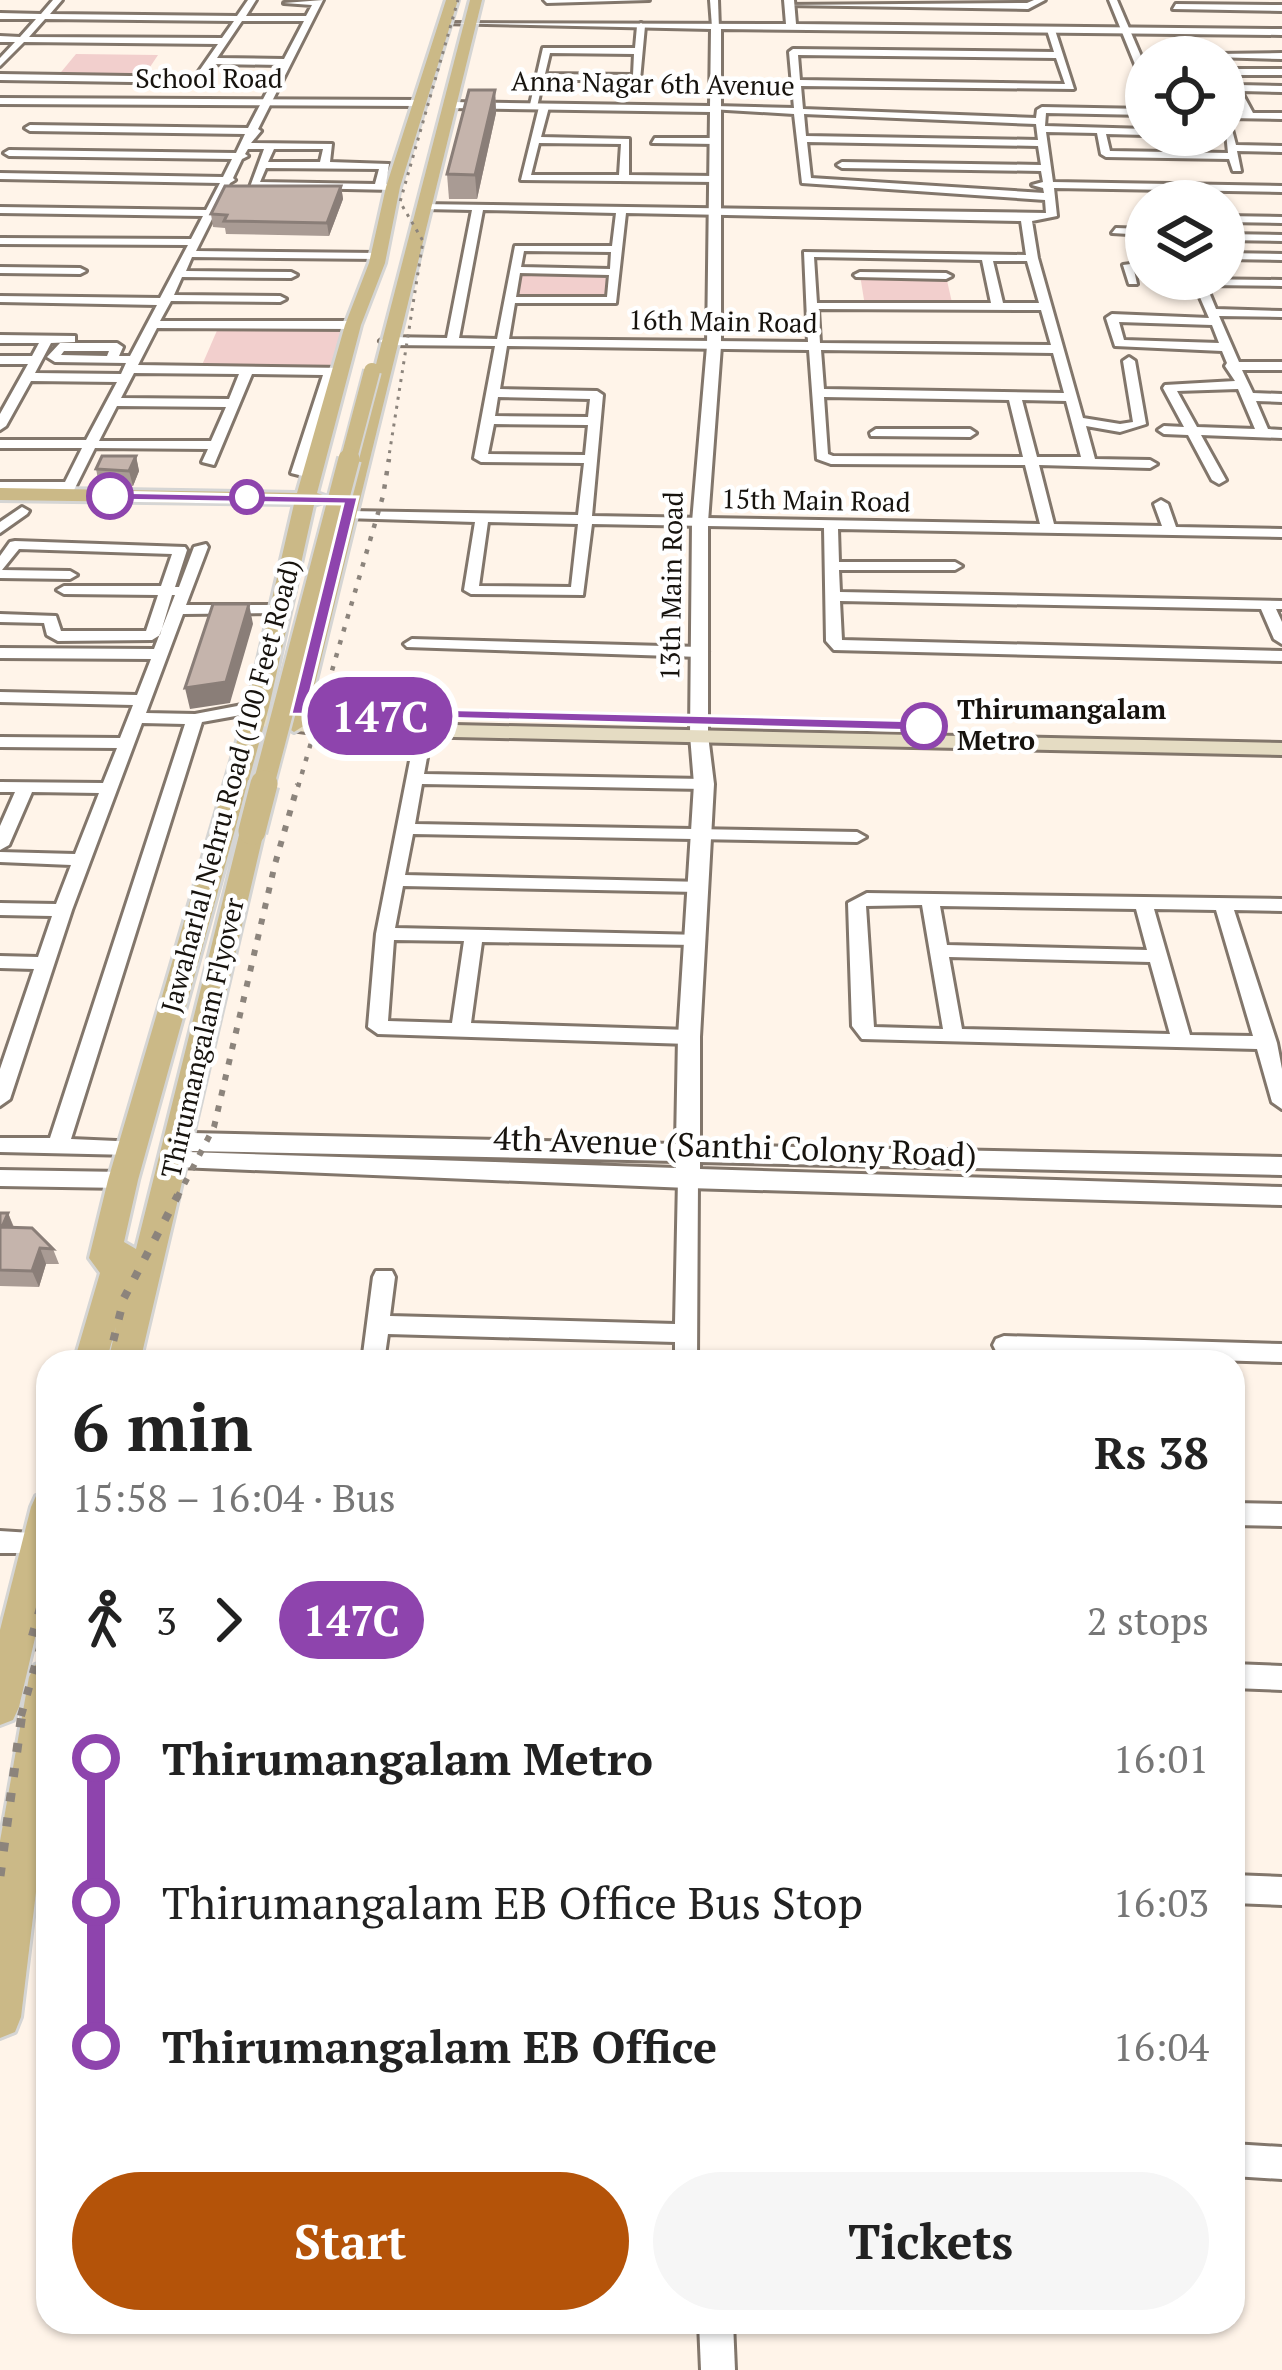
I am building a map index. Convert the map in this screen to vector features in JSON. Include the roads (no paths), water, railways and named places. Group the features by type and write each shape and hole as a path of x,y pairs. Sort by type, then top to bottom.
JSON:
{"main road":[{"name":"Jawaharlal Nehru Road (100 Feet Road)","path":"94,1350 117,1270 105,1258 123,1180 248,823 256,713 304,507 350,371 353,325 377,260 387,187 452,0"},
{"name":"Jawaharlal Nehru Road (100 Feet Road)","path":"295,718 351,507 386,341 476,0"},
{"name":"Thirumangalam Flyover","path":"151,1262 350,371 383,269 377,260"},
{"name":"Thirumangalam Flyover","path":"350,371 397,271 408,262"},
{"path":"320,454 362,454"},
{"path":"0,490 304,507"},
{"path":"11,510 351,507"},
{"path":"256,713 424,730 1282,730"},
{"path":"295,718 1282,748"},
{"name":"Thirumangalam Flyover","path":"117,1270 248,823"},
{"path":"127,1350 151,1262 165,1249 189,1152"},
{"path":"1,1699 36,1554"},
{"path":"0,2017 36,1747"}],"street":[{"path":"0,63 58,0"},
{"path":"200,77 252,0"},
{"path":"542,24 547,1 645,0"},
{"path":"714,0 716,27"},
{"path":"791,28 789,2 1028,6 1041,0"},
{"path":"1113,0 1128,36"},
{"path":"68,491 318,2 288,3"},
{"path":"1176,8 1189,31"},
{"path":"1176,8 1282,8"},
{"path":"1176,8 1282,19"},
{"path":"0,16 310,19"},
{"path":"446,23 1282,32"},
{"path":"539,77 637,78 641,26"},
{"name":"13th Main Road","path":"686,1350 689,1037 704,784 700,522 714,346 716,27"},
{"path":"799,83 1071,87 1051,30"},
{"path":"0,39 223,40"},
{"path":"86,40 74,52 183,53"},
{"path":"639,51 546,50 539,77 536,140 525,178 715,179"},
{"path":"806,181 793,52 1060,55"},
{"path":"833,53 837,84"},
{"path":"868,53 875,84"},
{"path":"906,54 914,85"},
{"path":"947,54 956,86"},
{"path":"982,54 993,87"},
{"path":"1022,55 1031,87"},
{"path":"1245,56 1282,56"},
{"path":"210,61 289,62"},
{"path":"543,63 638,64"},
{"path":"53,78 64,65"},
{"path":"146,80 154,66"},
{"path":"1245,71 1282,73"},
{"path":"0,77 146,80 226,73"},
{"path":"1245,88 1282,89"},
{"name":"School Road","path":"0,101 418,103"},
{"path":"0,165 50,101"},
{"name":"Anna Nagar 6th Avenue","path":"451,105 854,110 887,117 1041,126 1125,115"},
{"path":"1245,107 1250,116"},
{"path":"1245,116 1282,116"},
{"path":"803,139 1041,126 1125,132"},
{"path":"423,206 715,215 1052,216 1041,126"},
{"path":"30,128 256,130"},
{"path":"146,178 169,130"},
{"path":"1102,131 1106,154 1125,154"},
{"path":"536,140 626,141 624,178"},
{"path":"841,140 843,174"},
{"path":"655,142 715,142"},
{"path":"262,165 385,166 387,187 254,185 262,165 270,146"},
{"path":"10,153 158,155 329,146 324,165"},
{"path":"1245,151 1282,149"},
{"path":"531,154 625,155"},
{"path":"792,181 843,174 1047,168"},
{"path":"843,174 1050,191 1125,190"},
{"path":"0,176 230,180"},
{"path":"1245,189 1282,189"},
{"path":"1245,202 1282,202"},
{"path":"452,342 478,208"},
{"path":"0,210 212,213"},
{"path":"511,300 612,301 621,212"},
{"path":"1026,218 1031,258 1089,459 1085,463"},
{"path":"1245,219 1282,220"},
{"path":"1116,232 1125,232"},
{"path":"1245,237 1282,238"},
{"path":"0,241 99,242 377,260"},
{"path":"63,300 99,242"},
{"path":"591,459 481,458 519,248 618,249"},
{"path":"1031,258 808,254 822,456 878,461 1150,464"},
{"path":"857,255 865,306"},
{"path":"268,325 300,256"},
{"path":"941,256 953,307"},
{"path":"1245,256 1282,257"},
{"path":"987,257 998,307"},
{"path":"0,270 80,271"},
{"path":"515,270 615,272"},
{"path":"180,274 290,275"},
{"path":"860,275 946,276"},
{"path":"1245,282 1282,283"},
{"path":"0,299 280,299"},
{"path":"1206,300 1263,433"},
{"path":"812,306 1046,307"},
{"path":"1224,347 1119,344 1112,318 1282,314"},
{"path":"154,324 353,325"},
{"path":"0,339 117,347 112,359"},
{"path":"0,426 46,339"},
{"path":"131,369 112,359 53,358 59,347 73,343 148,340"},
{"name":"16th Main Road","path":"386,341 1059,349"},
{"path":"0,360 35,360"},
{"path":"1078,422 1120,428 1140,424 1130,361"},
{"path":"1231,366 1282,366"},
{"path":"27,376 131,369 350,371 298,473"},
{"path":"209,462 247,370"},
{"path":"1219,480 1169,388 1282,398"},
{"path":"482,518 472,590 578,592 597,395 495,393"},
{"path":"820,393 1072,397"},
{"path":"871,394 878,461"},
{"path":"0,397 16,397"},
{"path":"962,397 975,462"},
{"path":"1015,398 1048,528"},
{"path":"114,402 233,403"},
{"path":"489,420 594,421"},
{"path":"1165,430 1282,434"},
{"path":"876,433 970,433"},
{"path":"0,444 217,445"},
{"path":"1161,504 1171,531"},
{"name":"15th Main Road","path":"351,507 482,518 1282,533"},
{"path":"0,529 11,510"},
{"path":"831,526 834,641 839,646 1282,656"},
{"path":"1,1089 159,654 175,597 180,550 14,545 0,570 175,597 281,609"},
{"path":"83,545 51,620 52,632 58,636 152,635 201,547"},
{"path":"832,566 955,566"},
{"path":"832,596 1274,605 1282,639"},
{"path":"0,618 51,620"},
{"path":"412,644 700,652"},
{"path":"0,652 159,654"},
{"path":"0,697 139,709 195,719 256,713"},
{"path":"58,1146 195,719"},
{"path":"424,730 385,934 378,1027 689,1037"},
{"path":"0,742 124,743"},
{"path":"417,779 704,784"},
{"path":"0,787 108,788"},
{"path":"0,844 26,788"},
{"path":"406,829 857,837"},
{"path":"0,857 83,860"},
{"path":"396,880 698,886"},
{"path":"1267,1043 866,1033 859,901 1282,905"},
{"path":"930,901 954,1037"},
{"path":"1142,903 1182,1042"},
{"path":"1223,904 1282,1102"},
{"path":"0,909 63,910"},
{"path":"385,934 696,939"},
{"path":"460,1031 473,936"},
{"path":"939,951 1159,956"},
{"path":"0,962 46,963"},
{"path":"0,1020 24,1021"},
{"path":"0,1145 132,1148"},
{"name":"4th Avenue (Santhi Colony Road)","path":"189,1152 688,1167 1282,1196"},
{"name":"4th Avenue (Santhi Colony Road)","path":"688,1167 1282,1166"},
{"path":"0,1178 123,1180"},
{"path":"375,1350 384,1277"},
{"path":"378,1325 687,1333"},
{"path":"1004,1345 1062,1350"},
{"path":"1245,1353 1282,1353"},
{"path":"1245,1514 1282,1515"},
{"path":"0,1542 36,1528"},
{"path":"1245,1676 1282,1678"},
{"path":"1245,1889 1282,1891"},
{"path":"1245,2160 1282,2162"},
{"path":"716,2334 718,2370"}],"railway":[{"path":"388,462 423,241 400,202 458,0"},
{"path":"298,787 383,496 389,459"},
{"path":"177,1198 214,1127 298,784"},
{"path":"111,1350 124,1298 178,1195"},
{"path":"32,1636 36,1622"},
{"path":"21,1716 36,1662"},
{"path":"0,1876 22,1713"}],"place":[{"name":"Thirumangalam Metro","path":"924,726"}]}
